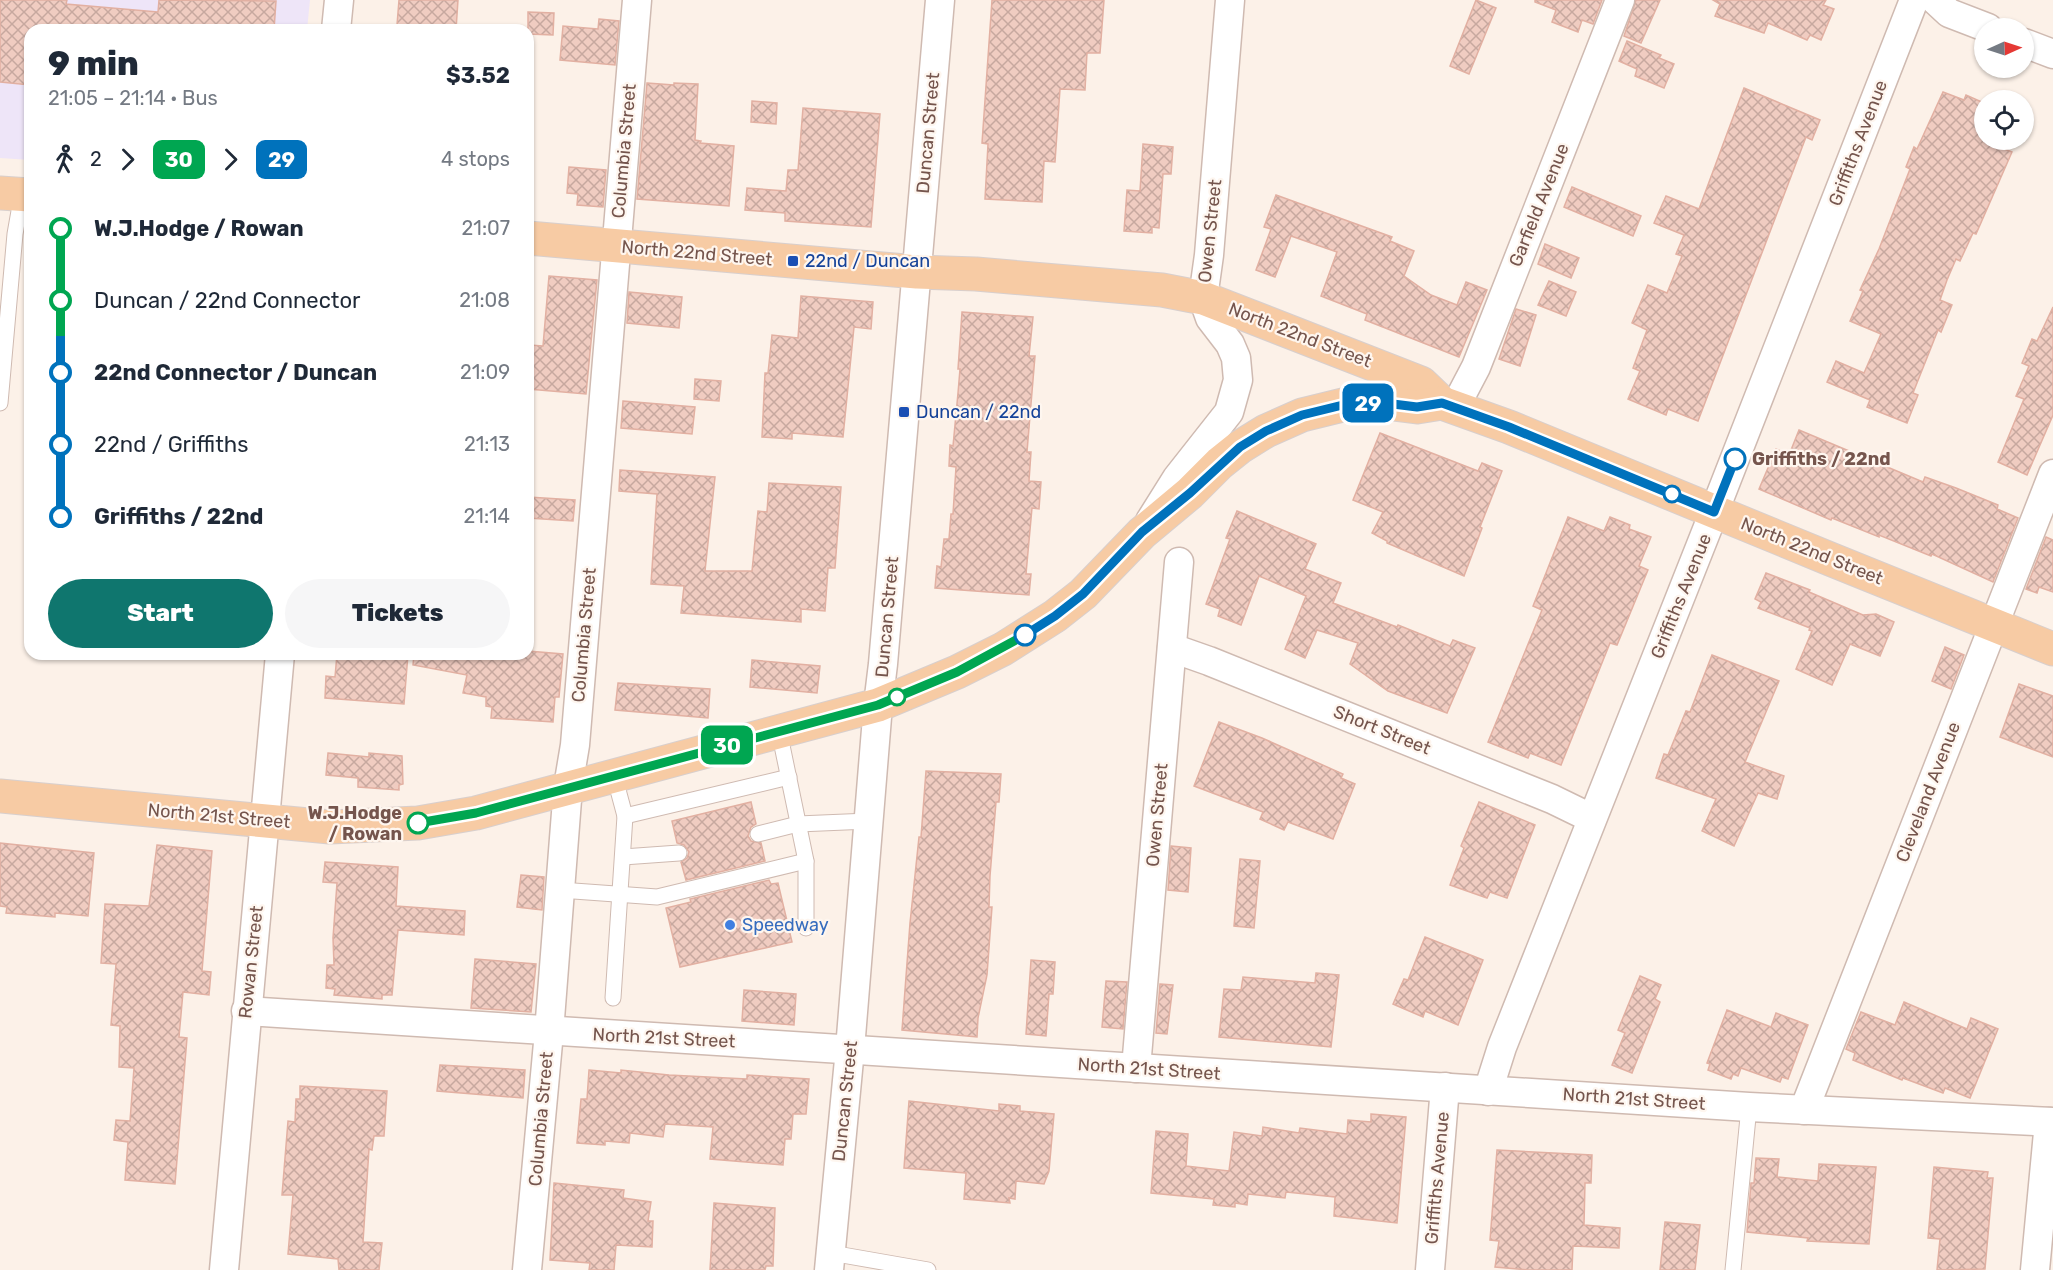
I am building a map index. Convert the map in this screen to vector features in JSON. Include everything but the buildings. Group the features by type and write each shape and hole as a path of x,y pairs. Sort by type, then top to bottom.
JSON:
{"main road":[{"name":"North 22nd Street","path":"534,239 917,272 976,274 1162,290 1203,298 1421,383 1449,405 1509,427 2053,649"},
{"name":"North 21st Street","path":"0,796 330,827 418,824 476,813 878,705 957,672 1026,635 1055,616 1083,594 1142,532 1190,493 1240,447 1266,431 1302,415 1351,403 1385,403 1417,407 1449,405"}],"street":[{"path":"337,24 339,0"},
{"name":"Columbia Street","path":"526,1270 549,1032 568,787 575,745 638,0"},
{"name":"Duncan Street","path":"830,1261 940,0"},
{"name":"Owen Street","path":"1142,532 1177,478 1229,412 1238,380 1236,358 1230,344 1210,318 1203,298 1209,255 1230,0"},
{"name":"Garfield Avenue","path":"1449,405 1476,367 1620,0"},
{"name":"Griffiths Avenue","path":"1488,1091 1502,1047 1591,818 1714,512 1914,0"},
{"path":"1935,0 1949,13 1974,23"},
{"path":"2034,47 2053,54"},
{"name":"Cleveland Avenue","path":"1804,1110 2053,474"},
{"name":"Owen Street","path":"1136,1068 1179,562"},
{"name":"Short Street","path":"1172,648 1220,665 1552,799 1591,818"},
{"name":"Rowan Street","path":"224,1270 279,660"},
{"name":"North 21st Street","path":"246,1011 1488,1091 2051,1122"},
{"name":"Griffiths Avenue","path":"1430,1270 1445,1087"},
{"path":"2035,1270 2051,1122"}],"lane":[{"path":"0,403 17,194"},
{"path":"780,731 806,861 806,928"},
{"path":"613,998 625,816 614,775"},
{"path":"625,816 789,777"},
{"path":"758,834 798,824 869,821"},
{"path":"623,857 679,853"},
{"path":"560,891 657,897 806,861"},
{"path":"1733,1270 1749,1107"},
{"path":"830,1261 928,1270"}],"shaded area":[{"path":"0,0 310,0 308,24 24,24 24,160 0,158"}],"bus line":[{"name":"29","path":"1025,635 1055,616 1083,594 1142,532 1190,493 1240,447 1266,431 1302,415 1326,408 1351,403 1385,403 1417,407 1442,403 1509,427 1714,512 1735,459"},
{"name":"30","path":"418,823 476,813 878,705 957,672 1025,635"}],"place":[{"name":"22nd / Duncan","path":"793,261"},
{"name":"Duncan / 22nd","path":"904,412"},
{"name":"Griffiths / 22nd","path":"1735,459"},
{"name":"W.J.Hodge / Rowan","path":"418,823"},
{"name":"Speedway","path":"730,925"}]}
